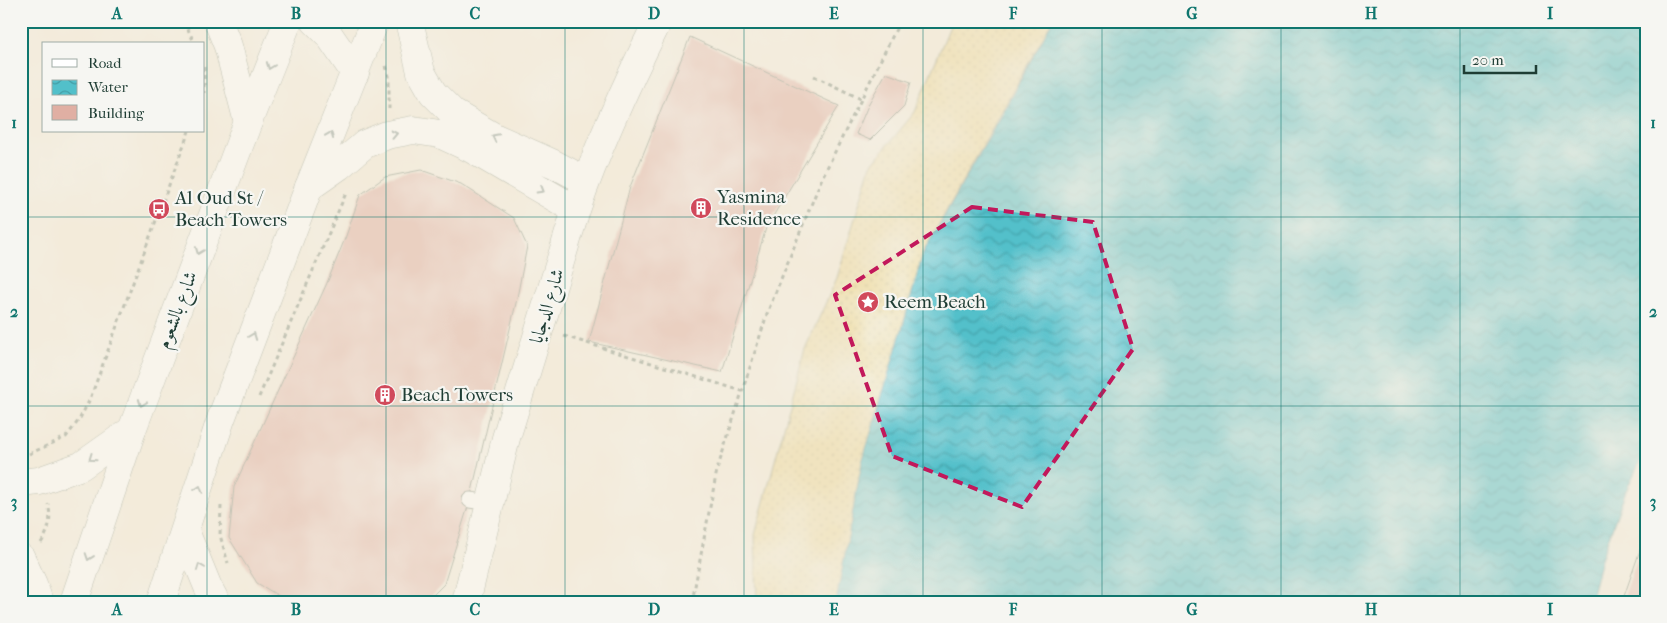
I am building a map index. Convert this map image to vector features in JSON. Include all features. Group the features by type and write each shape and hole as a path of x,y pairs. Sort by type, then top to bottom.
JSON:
{"street":[{"path":"218,21 228,46 248,122"},
{"name":"شارع بالشعوم","path":"74,602 132,430 288,21"},
{"path":"315,21 329,35 355,73"},
{"path":"162,602 221,419 309,187 375,21"},
{"path":"408,21 422,72 433,93 452,113 496,138 554,164 586,181"},
{"name":"شارع الدجايا","path":"466,602 480,502 506,438 576,210 586,181 627,84 658,21"},
{"path":"309,187 339,166 365,144 387,135 413,130 440,134 470,148 576,210"},
{"path":"21,483 39,481 81,466 132,430"},
{"path":"186,531 208,588 216,602"},
{"path":"29,554 33,584 38,602"}],"path":[{"path":"184,21 194,42"},
{"path":"692,602 717,470 768,311 815,196 900,21"},
{"path":"388,111 390,76"},
{"path":"814,76 861,99"},
{"path":"29,454 66,437 90,399 190,132"},
{"path":"257,402 347,192"},
{"path":"540,328 742,391"},
{"path":"29,554 47,534 51,514 46,499"},
{"path":"222,501 220,535 228,562 225,571"}],"highlighted area":[{"path":"972,207 1093,222 1133,349 1022,507 892,456 835,295"}],"sand":[{"name":"Reem Beach","path":"952,21 1052,21 923,253 838,602 757,602 755,535 805,349 837,278 871,165 915,112"}],"water":[{"path":"1052,21 1646,21 1646,449 1625,493 1601,559 1590,602 836,602 862,462 923,253 1000,118"}],"building":[{"name":"Yasmina Residence","path":"690,37 839,106 766,228 722,372 589,342 630,187"},
{"path":"886,73 911,82 904,106 870,140 856,134 869,103"},
{"name":"Beach Towers","path":"421,170 461,184 514,218 527,246 516,303 470,500 444,584 426,602 289,602 257,583 229,538 234,487 327,283 360,195 385,177"},
{"path":"1645,536 1646,602 1622,602"}],"place":[{"name":"Yasmina Residence","path":"701,208"},
{"name":"Al Oud St / Beach Towers","path":"159,209"},
{"name":"Reem Beach","path":"868,302"},
{"name":"Beach Towers","path":"385,395"}]}
